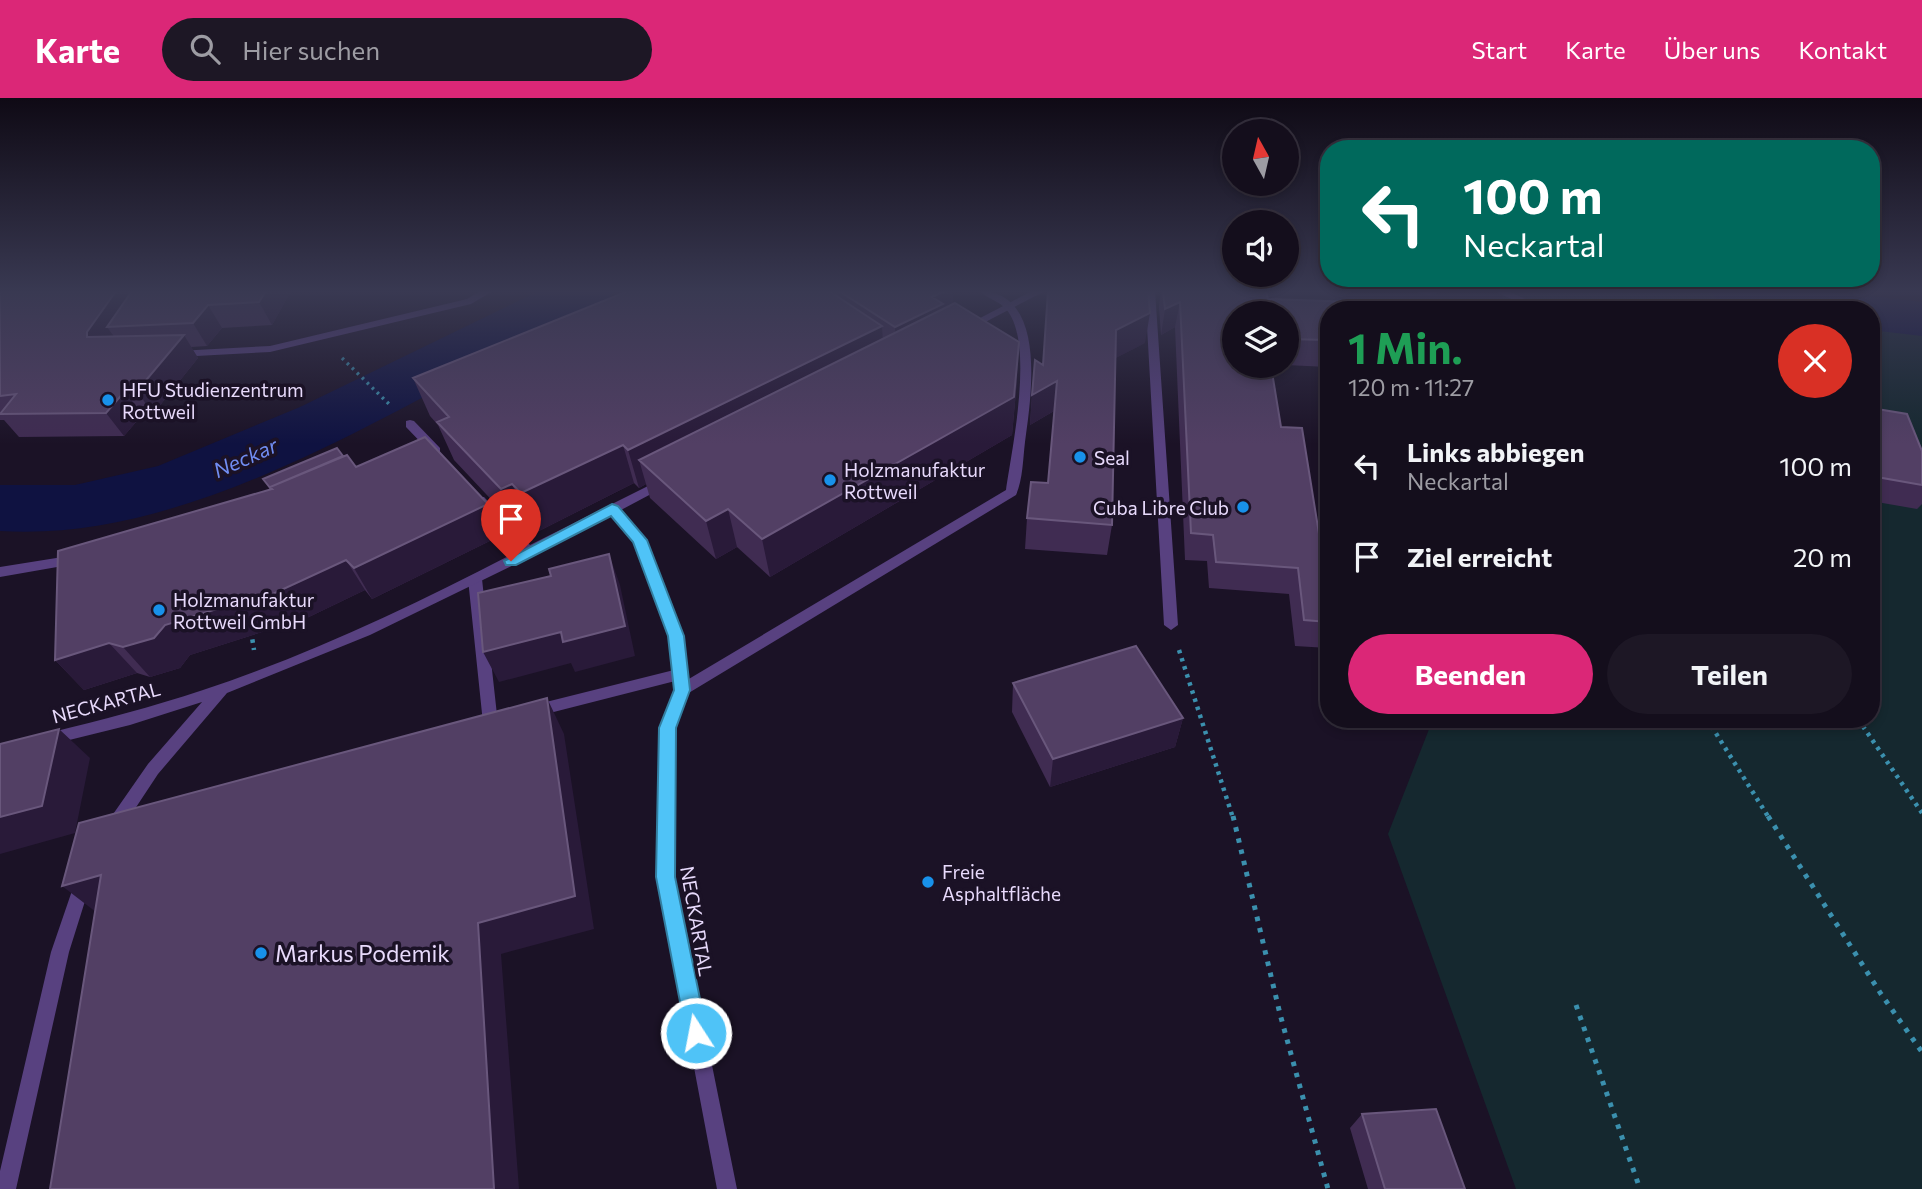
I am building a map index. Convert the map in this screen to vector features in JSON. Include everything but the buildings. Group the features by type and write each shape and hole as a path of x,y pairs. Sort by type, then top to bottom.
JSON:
{"street":[{"path":"163,355 270,349 300,342"},
{"path":"475,579 489,723 682,682 1012,492 1027,369 1023,342"},
{"path":"1153,342 1171,625"},
{"path":"410,424 432,453"},
{"name":"NECKARTAL","path":"38,741 113,726 258,675 389,620 674,477"},
{"path":"469,488 529,552"},
{"name":"NECKARTAL","path":"612,509 640,540 676,636 682,682 668,728 666,877 727,1189"},
{"path":"0,572 92,558"},
{"name":"NECKARTAL","path":"104,842 153,769 221,690"},
{"path":"6,1189 60,952 89,863"}],"path":[{"path":"344,363 410,424"},
{"path":"250,622 258,675"},
{"path":"1171,625 1238,832 1280,1014 1328,1189"},
{"path":"1713,728 1881,993 1922,1052"},
{"path":"1864,728 1922,813"},
{"path":"1576,1005 1640,1189"}],"shaded area":[{"path":"1880,342 1922,342 1922,1189 1516,1189 1388,834 1429,728 1880,728"}],"waterway":[{"name":"Neckar","path":"0,508 75,508 111,502 182,482 285,439 479,342"}],"place":[{"name":"HFU Studienzentrum Rottweil","path":"108,400"},
{"name":"Seal","path":"1080,457"},
{"name":"Holzmanufaktur Rottweil","path":"830,480"},
{"name":"Cuba Libre Club","path":"1243,507"},
{"name":"Holzmanufaktur Rottweil GmbH","path":"159,610"},
{"name":"Freie Asphaltfläche","path":"928,882"},
{"name":"Markus Podemik","path":"261,953"}],"route":[{"path":"511,561 612,509 624,519 640,540 676,636 682,674 682,690 668,728 666,877 696,1033"}]}
